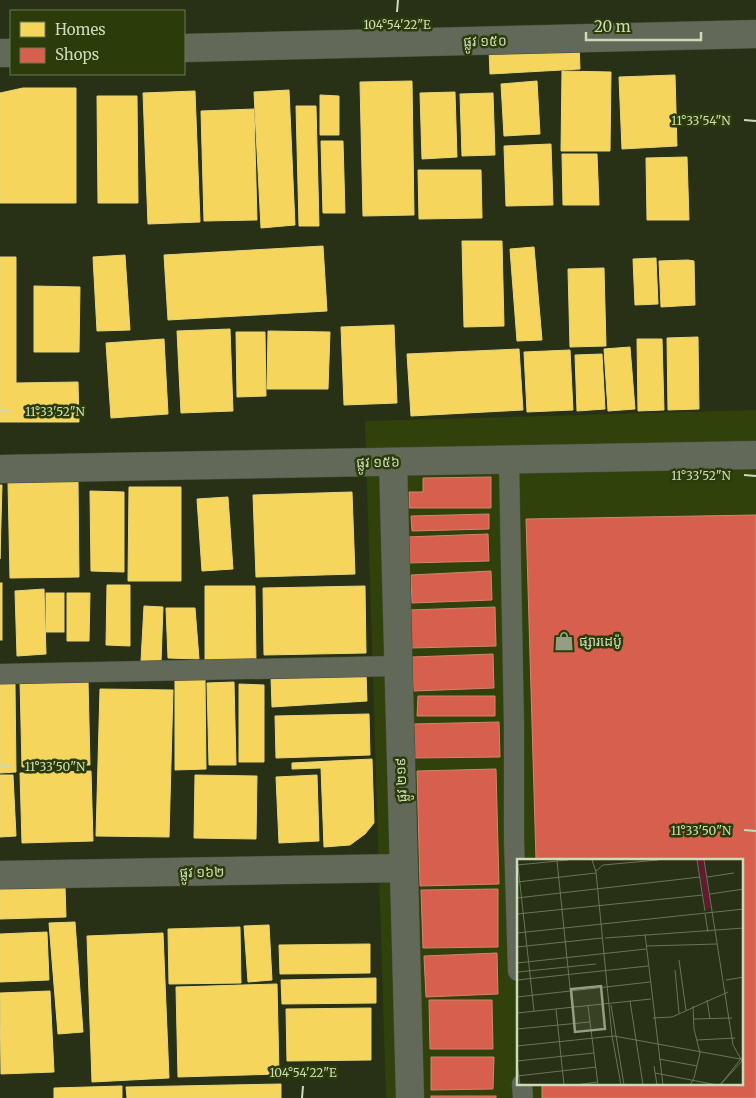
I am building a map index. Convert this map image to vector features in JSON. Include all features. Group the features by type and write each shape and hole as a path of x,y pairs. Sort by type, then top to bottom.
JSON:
{"street":[{"name":"ផ្លូវ ១៥០","path":"185,48 756,34"},
{"name":"ផ្លូវ ១៥៦","path":"0,469 756,455"},
{"name":"ផ្លូវ ២១៩","path":"393,462 410,1098"},
{"name":"ផ្លូវ ១៦២","path":"0,875 404,868"}],"lane":[{"path":"510,460 514,839 517,938"},
{"path":"0,674 398,666"}],"shaded area":[{"name":"ផ្សារដេប៉ូ","path":"756,410 756,1098 386,1098 365,421"}],"building: Homes":[{"path":"579,43 580,69 490,74 489,49"},
{"path":"562,71 611,72 610,151 561,151"},
{"path":"675,75 677,146 622,149 619,77"},
{"path":"412,81 414,215 363,216 360,82"},
{"path":"537,81 540,134 504,136 501,84"},
{"path":"23,88 76,88 76,203 0,203 0,93"},
{"path":"289,90 295,225 261,228 254,92"},
{"path":"195,91 200,222 148,224 143,93"},
{"path":"455,92 457,157 422,159 420,93"},
{"path":"493,93 495,155 462,156 460,94"},
{"path":"320,95 339,96 339,135 320,135"},
{"path":"97,96 137,96 138,203 98,203"},
{"path":"296,106 316,106 319,226 299,226"},
{"path":"254,109 257,220 204,221 201,111"},
{"path":"321,141 343,141 345,213 323,213"},
{"path":"551,144 553,205 506,206 504,146"},
{"path":"562,154 597,154 599,205 563,205"},
{"path":"687,157 689,220 647,220 646,158"},
{"path":"418,170 481,170 482,218 419,219"},
{"path":"462,241 502,241 504,326 464,327"},
{"path":"323,246 327,311 168,320 164,255"},
{"path":"534,247 542,340 517,341 510,249"},
{"path":"125,255 130,330 97,331 93,257"},
{"path":"0,257 16,257 16,383 78,382 79,422 0,422"},
{"path":"656,258 658,304 635,305 633,259"},
{"path":"659,261 694,261 695,305 661,307"},
{"path":"604,268 606,346 570,347 568,269"},
{"path":"34,286 80,287 79,352 34,352"},
{"path":"394,325 397,403 344,405 341,327"},
{"path":"230,329 233,411 181,413 177,331"},
{"path":"268,331 330,332 328,389 267,389"},
{"path":"236,332 265,332 266,396 237,397"},
{"path":"698,337 699,409 668,410 667,338"},
{"path":"164,339 168,414 111,418 106,343"},
{"path":"637,339 662,339 664,410 638,411"},
{"path":"630,347 635,409 608,411 604,349"},
{"path":"519,349 523,410 411,416 407,354"},
{"path":"570,350 573,410 527,412 524,352"},
{"path":"602,354 605,409 577,411 575,355"},
{"path":"78,481 79,577 10,578 8,482"},
{"path":"0,485 2,485 0,559"},
{"path":"129,487 181,487 181,581 128,581"},
{"path":"90,491 124,492 124,572 91,571"},
{"path":"352,492 355,574 256,577 253,495"},
{"path":"228,497 233,569 202,571 197,499"},
{"path":"0,583 2,583 2,640 0,640"},
{"path":"107,585 130,585 130,646 106,645"},
{"path":"205,586 255,586 256,664 205,665"},
{"path":"365,586 366,653 264,655 263,588"},
{"path":"44,589 46,654 17,656 15,591"},
{"path":"46,593 64,593 64,632 46,632"},
{"path":"67,593 90,593 89,641 67,641"},
{"path":"144,606 163,607 161,662 141,661"},
{"path":"166,608 195,608 199,659 168,658"},
{"path":"366,673 367,701 272,707 271,678"},
{"path":"175,678 205,678 206,769 175,770"},
{"path":"88,680 90,765 22,767 20,681"},
{"path":"234,682 236,765 209,765 207,683"},
{"path":"15,683 16,772 0,773 0,684"},
{"path":"239,684 264,685 264,762 239,762"},
{"path":"100,689 173,690 169,837 96,836"},
{"path":"369,714 370,755 276,758 275,716"},
{"path":"372,759 374,823 365,834 350,845 324,847 321,768 292,769 292,763"},
{"path":"91,771 93,841 22,843 20,773"},
{"path":"0,775 13,775 16,836 0,837"},
{"path":"195,775 257,776 256,839 194,838"},
{"path":"317,775 319,841 279,843 276,777"},
{"path":"65,886 66,917 0,919 0,887"},
{"path":"75,922 83,1032 58,1034 49,923"},
{"path":"269,925 272,980 248,982 244,926"},
{"path":"240,927 241,983 169,984 168,929"},
{"path":"47,932 49,980 0,982 0,934"},
{"path":"163,933 169,1078 92,1082 87,936"},
{"path":"370,944 370,973 280,974 279,945"},
{"path":"376,978 376,1003 282,1004 281,980"},
{"path":"277,984 279,1074 178,1077 176,987"},
{"path":"50,991 54,1072 1,1074 0,993"},
{"path":"371,1008 371,1060 287,1061 286,1009"},
{"path":"281,1084 281,1098 127,1098 126,1087"},
{"path":"122,1086 122,1098 54,1098 54,1088"}],"building: Shops":[{"path":"491,477 491,508 409,508 409,492 423,492 423,478"},
{"path":"489,514 489,529 412,531 411,516"},
{"path":"756,515 756,1098 542,1098 542,1086 744,1086 744,859 536,859 526,519"},
{"path":"488,534 489,561 407,563 406,537"},
{"path":"491,571 492,600 412,603 411,575"},
{"path":"495,607 496,646 410,648 409,610"},
{"path":"493,654 494,688 414,691 412,657"},
{"path":"418,696 495,696 495,716 417,716"},
{"path":"499,722 500,757 413,758 412,724"},
{"path":"496,769 499,884 420,886 417,771"},
{"path":"498,889 498,947 423,948 421,890"},
{"path":"497,953 498,994 426,997 424,956"},
{"path":"429,1000 492,1000 493,1049 430,1049"},
{"path":"431,1057 494,1057 493,1089 431,1090"},
{"path":"431,1096 496,1096 496,1098 431,1098"}],"place":[{"name":"ផ្សារដេប៉ូ","path":"564,641"}]}
